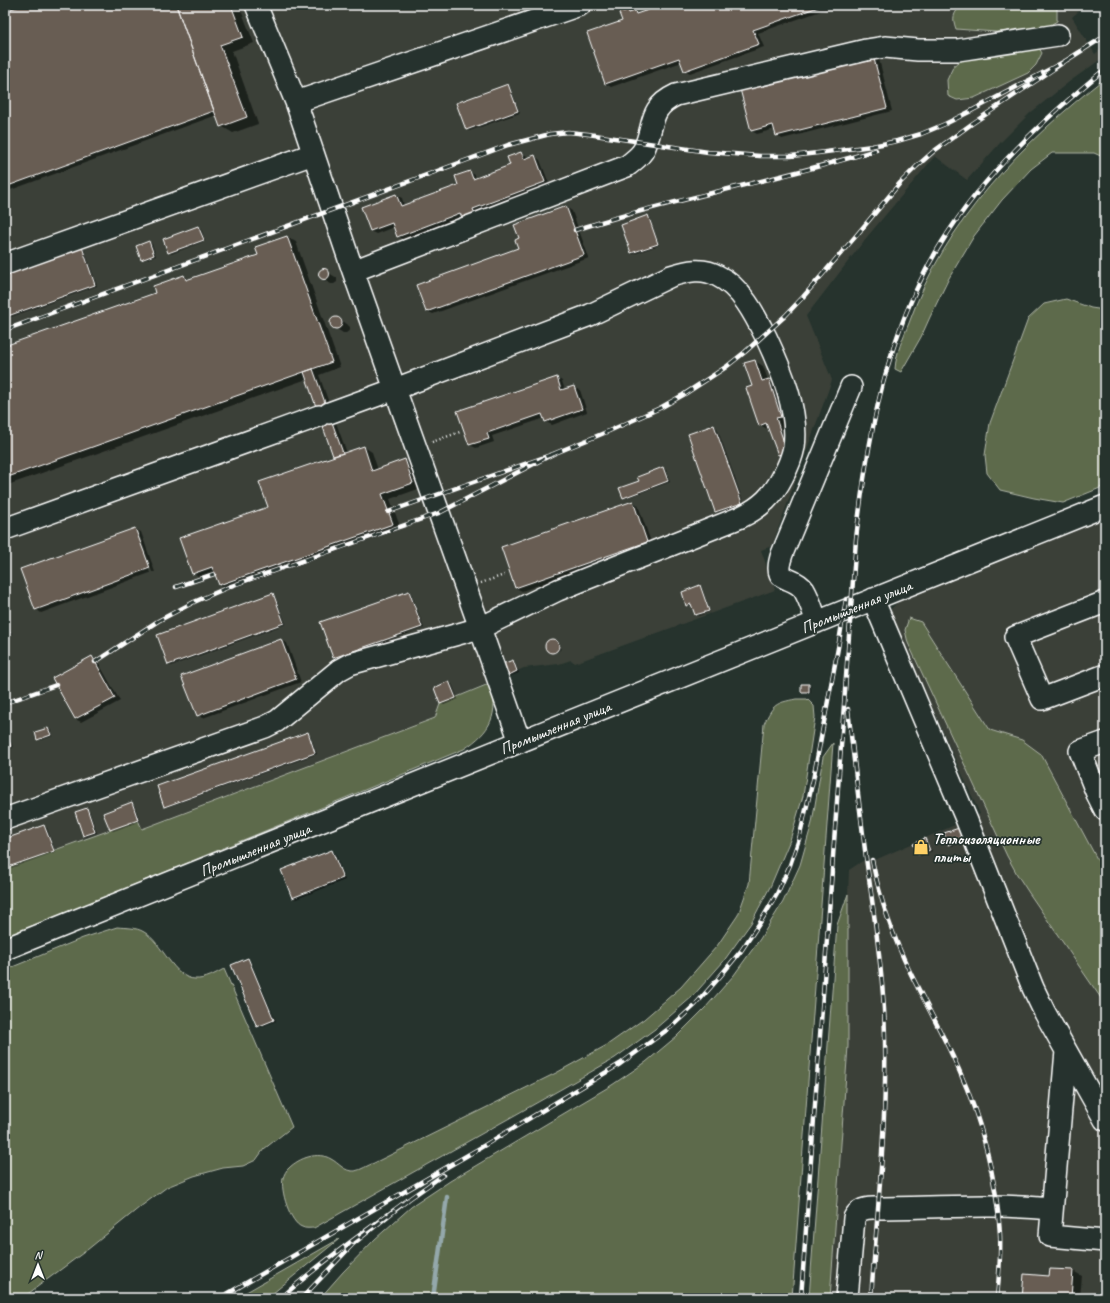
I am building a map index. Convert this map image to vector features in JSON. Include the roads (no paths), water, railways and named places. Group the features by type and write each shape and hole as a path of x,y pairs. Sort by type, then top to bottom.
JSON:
{"street":[{"path":"256,5 296,102 353,270 520,742"},
{"path":"296,102 580,5"},
{"path":"353,270 626,166 638,157 644,150 659,107 676,95 866,50 885,47 918,50 958,50 1058,35"},
{"path":"5,264 313,154"},
{"path":"5,529 324,415 590,316 671,276 685,272 703,270 718,276 732,286 744,299 755,316 783,375 792,410 794,448 788,466 779,485 768,499 755,510 741,518 558,590 480,628 350,664 339,670 277,721 265,727 5,819"},
{"path":"817,622 803,589 798,584 784,578 780,574 778,568 782,554 851,387"},
{"name":"Промышленная улица","path":"5,949 1105,506"},
{"path":"873,599 967,821 1033,988 1045,1013 1105,1120"},
{"path":"1105,602 1015,637 1042,699 1105,675"},
{"path":"1105,742 1080,751 1105,810"},
{"path":"1066,1051 1050,1236 1105,1241"},
{"path":"847,1298 854,1218 856,1214 862,1210 873,1208 997,1206 1052,1209"}],"waterway":[{"path":"433,1298 447,1197"}],"railway":[{"path":"1067,60 1105,36"},
{"path":"5,330 508,145 550,134 568,132 588,134 708,152 760,156 791,156 872,146 921,134 945,124 1067,60 973,123 934,151 917,166 900,183 855,237 785,316 726,367 660,408 553,454"},
{"path":"801,1298 856,539 867,462 882,385 893,348 907,311 923,276 942,242 959,217 977,193 1016,149 1082,88 1105,69"},
{"path":"575,230 650,208 801,171 876,150"},
{"path":"95,662 158,621 194,602 231,586 439,513 553,454 388,512"},
{"path":"176,587 214,574"},
{"path":"220,1298 480,1148 620,1064 671,1027 695,1005 741,951 777,894 790,865 799,839 813,780 846,599"},
{"path":"5,703 56,685"},
{"path":"848,709 877,936 884,1009 884,1117 880,1190 871,1298"},
{"path":"872,860 883,903 898,945 959,1070 974,1108 987,1150 992,1171 1000,1234 997,1298"},
{"path":"409,1199 443,1175"},
{"path":"281,1298 328,1259 409,1199 353,1244 302,1298"}],"place":[{"name":"Теплоизоляционные плиты","path":"921,847"}]}
